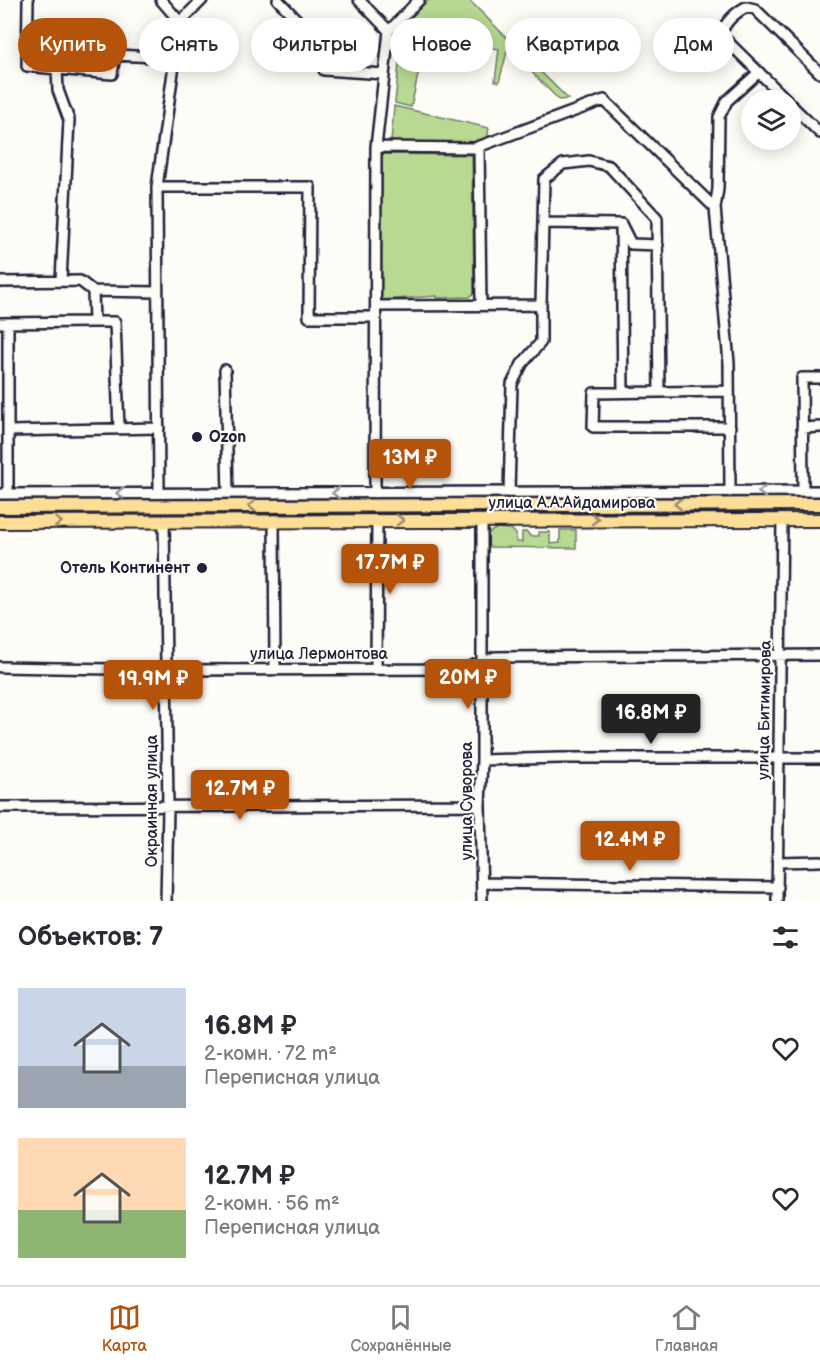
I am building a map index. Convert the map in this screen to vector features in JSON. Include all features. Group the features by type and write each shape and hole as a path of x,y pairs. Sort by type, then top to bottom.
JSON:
{"main road":[{"name":"улица А.А.Айдамирова","path":"0,507 820,504"},
{"name":"улица А.А.Айдамирова","path":"0,522 820,520"}],"street":[{"path":"28,0 28,18"},
{"path":"161,0 177,18"},
{"path":"184,18 202,0"},
{"path":"278,0 322,46 324,70 384,74"},
{"path":"359,0 388,31"},
{"path":"375,493 376,147 388,31 420,0"},
{"path":"777,90 721,35 727,23 746,7 755,9 820,73"},
{"path":"57,72 58,90 69,120 60,281"},
{"path":"90,72 112,74 112,72"},
{"path":"159,493 157,187 173,72"},
{"path":"730,492 729,363 715,208 718,181 719,117 727,101 759,72"},
{"path":"376,147 479,146 604,100 715,208"},
{"path":"801,115 820,133"},
{"path":"479,146 481,305"},
{"path":"509,492 512,384 522,364 541,342 544,180 563,164 589,160 609,166 657,218 659,392"},
{"path":"157,187 310,187 309,317 376,316"},
{"path":"543,223 621,224"},
{"path":"621,224 631,244 658,245"},
{"path":"621,224 623,392"},
{"path":"0,282 80,281 93,291 158,292"},
{"path":"93,291 94,322"},
{"path":"376,306 541,305"},
{"path":"119,429 115,322 4,323 4,398 8,431 4,453 4,494 820,491"},
{"path":"225,370 228,493"},
{"path":"803,491 802,378 820,378"},
{"path":"729,391 594,393 593,427 730,427"},
{"path":"802,428 820,427"},
{"path":"8,431 159,429"},
{"name":"улица Битимирова","path":"777,901 782,519"},
{"path":"274,520 274,669"},
{"path":"375,669 376,520"},
{"name":"улица Суворова","path":"482,520 480,805 482,901"},
{"name":"Окраинная улица","path":"164,521 168,808 166,901"},
{"name":"улица Лермонтова","path":"0,667 464,669 495,657 820,655"},
{"path":"482,760 820,758"},
{"path":"0,807 480,805"},
{"path":"778,862 820,861"},
{"path":"483,883 777,887"}],"green space":[{"path":"428,0 469,0 487,18 411,18"},
{"path":"493,24 505,36 505,59 499,82 495,81 499,49 493,48"},
{"path":"398,72 419,72 411,107 395,103"},
{"path":"532,72 541,72 568,99 559,100"},
{"path":"394,106 489,128 487,140 469,143 391,142"},
{"path":"380,154 472,155 474,293 470,297 437,298 437,296 381,300"},
{"path":"497,528 511,529 516,534 516,542 522,542 522,532 527,532 530,536 539,536 539,532 550,532 550,544 560,543 560,530 576,530 576,548 487,547 487,534"}],"place":[{"name":"Ozon","path":"197,437"},
{"name":"Отель Континент","path":"202,568"}]}
